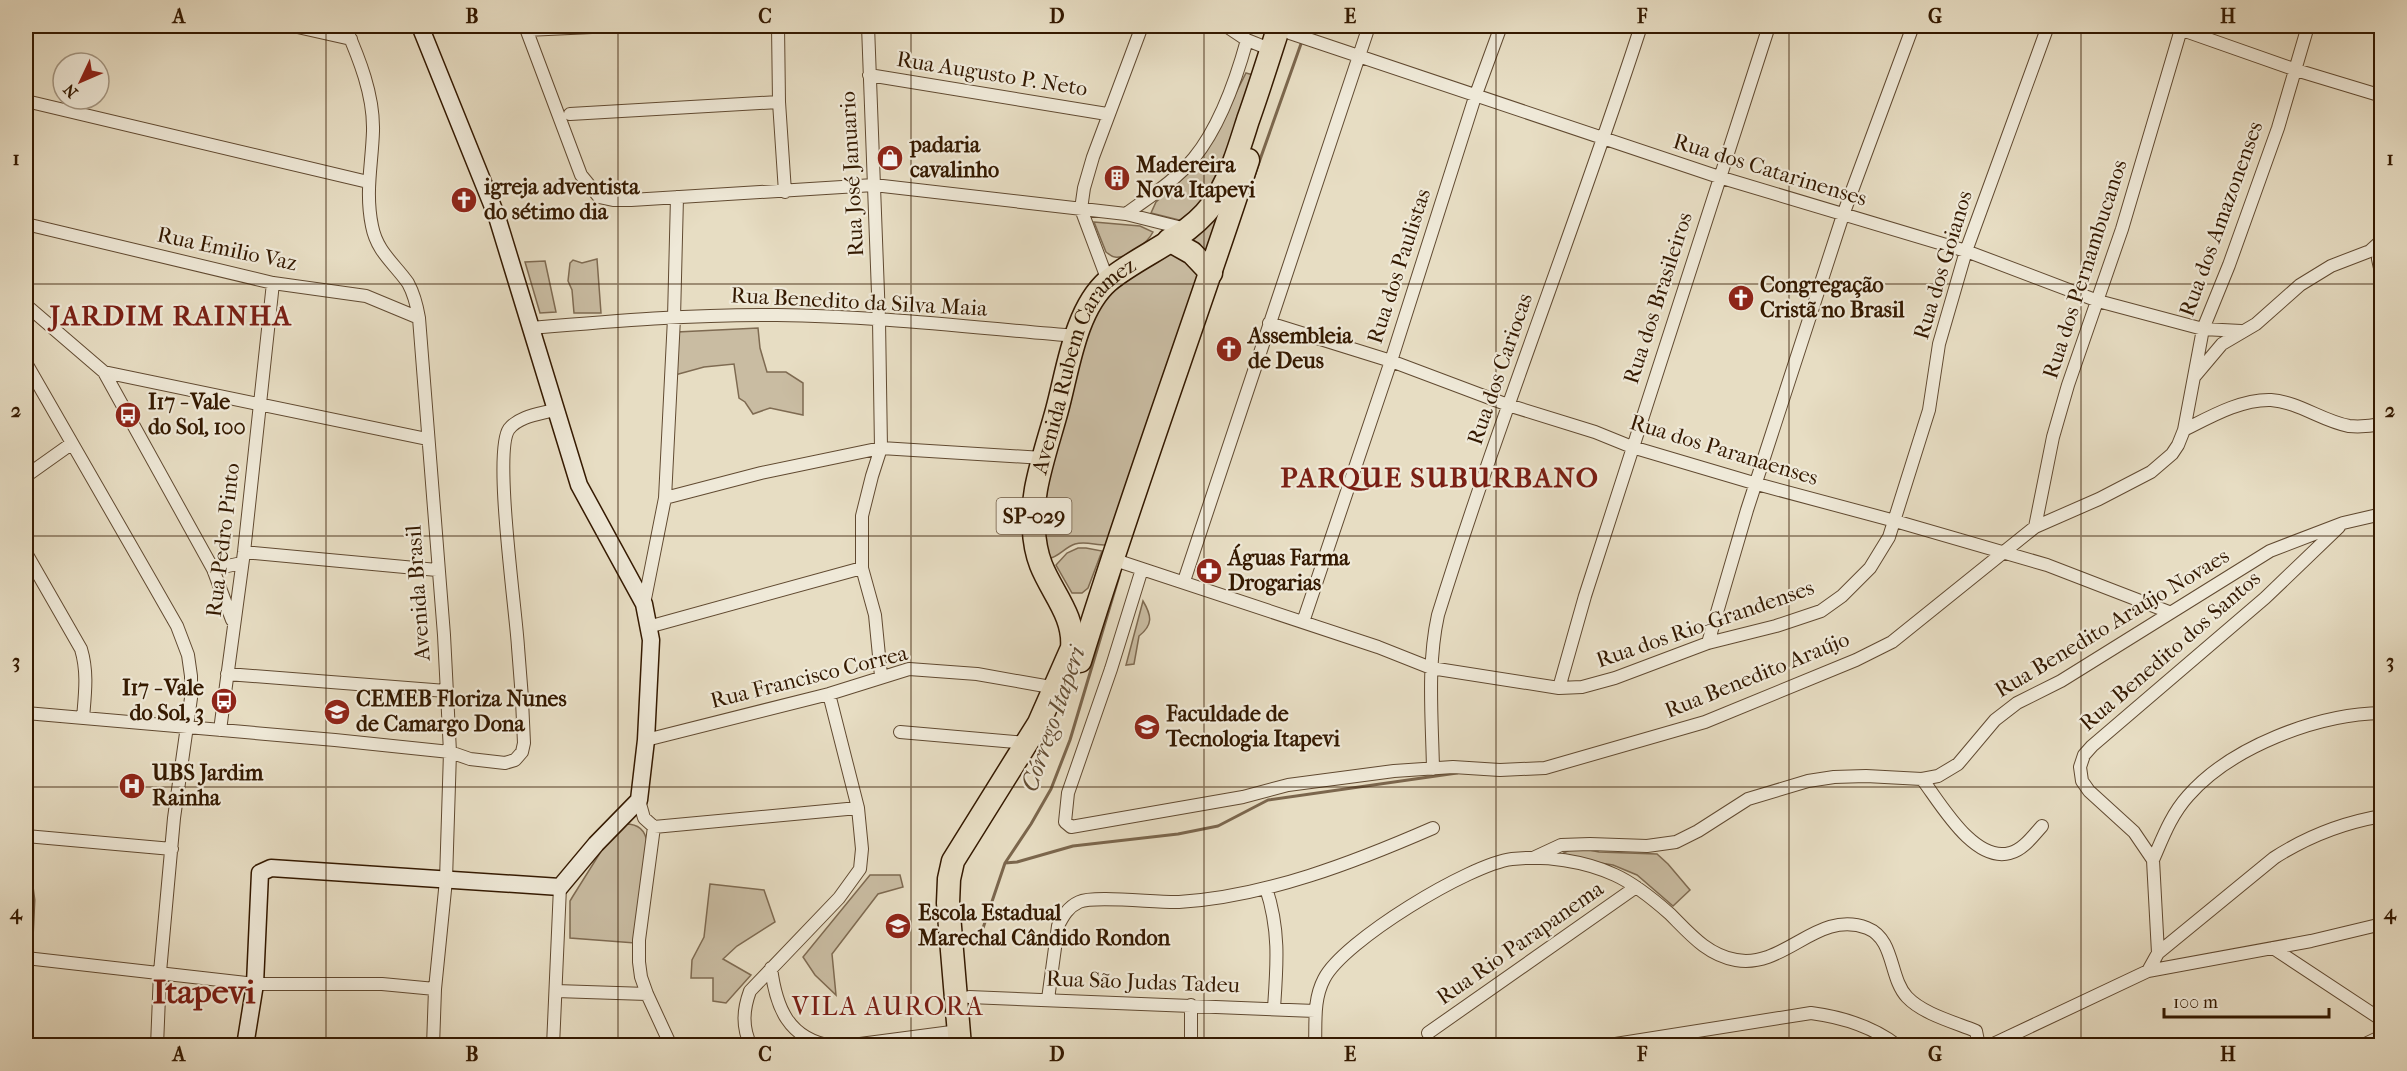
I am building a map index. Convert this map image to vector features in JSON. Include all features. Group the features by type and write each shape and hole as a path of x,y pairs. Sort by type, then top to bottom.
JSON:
{"highway":[{"name":"Avenida Rubem Caramez","path":"964,1041 948,903 949,879 953,861 1039,723 1069,656 1073,637 1069,619 1044,572 1036,544 1034,507 1043,458 1077,336 1091,301 1108,281 1178,235 1205,212 1218,196 1236,157 1272,50 1290,30"},
{"name":"SP-029","path":"964,1041 969,997 962,902 966,866 1050,727 1080,660 1164,402 1211,273 1290,30"},
{"path":"1178,235 1211,273"},
{"name":"SP-029","path":"1044,572 1069,597 1083,600 1109,568"}],"street":[{"path":"293,26 351,39"},
{"name":"Avenida Brasil","path":"345,26 363,72 371,102 373,129 368,183 376,243 408,284 417,303 419,318 437,570 444,635 450,752 446,880 435,988 433,1046"},
{"path":"420,26 496,217 579,485 644,604 651,640 646,740 639,800 645,818 654,827"},
{"path":"614,26 526,28 581,176 599,197 612,200 785,192 874,185 1126,214 1178,235"},
{"path":"778,26 779,102 785,192"},
{"name":"Rua José Januario","path":"868,26 882,448"},
{"path":"1108,281 1081,209 1084,188 1107,114 1142,26"},
{"path":"1226,26 1247,40 1272,50"},
{"path":"1184,581 1369,26"},
{"name":"Rua dos Paulistas","path":"1303,622 1391,361 1475,97 1501,26"},
{"name":"Rua dos Cariocas","path":"1433,769 1431,668 1433,635 1438,615 1508,405 1604,139 1641,26"},
{"name":"Rua dos Brasileiros","path":"1559,688 1582,605 1632,447 1769,26"},
{"path":"1708,643 1747,510 1843,215 1913,26"},
{"name":"Rua dos Goianos","path":"1895,521 1929,410 1939,344 1966,250 2048,26"},
{"path":"2178,26 2296,70 2382,96"},
{"name":"Rua dos Pernambucanos","path":"2035,527 2053,437 2140,170 2178,26"},
{"name":"Rua dos Amazonenses","path":"2184,430 2203,329 2237,243 2296,70 2308,26"},
{"name":"Rua dos Catarinenses","path":"1290,30 1315,41 1475,97 1719,177 1966,250 2098,301 2203,329 2241,331"},
{"path":"1126,214 1181,172 1204,144 1229,92 1247,40"},
{"name":"Rua Augusto P. Neto","path":"869,75 1107,114"},
{"path":"26,100 368,183"},
{"path":"570,114 779,102"},
{"path":"644,604 665,498 674,318 677,197"},
{"name":"Rua Emilio Vaz","path":"26,224 273,283 366,296 419,318"},
{"path":"2381,240 2378,259 2382,277"},
{"path":"2193,379 2214,352 2241,331 2256,324 2315,274 2370,251 2381,240"},
{"name":"Rua Pedro Pinto","path":"220,730 243,558 273,283"},
{"path":"26,305 104,372 213,569 233,622"},
{"name":"Rua Benedito da Silva Maia","path":"531,328 674,318 777,315 879,320 1077,336"},
{"name":"Rua dos Paranaenses","path":"1269,323 1391,361 1508,405 1595,432 1632,447 2047,565 2169,612"},
{"path":"26,363 177,626 188,655 191,676 160,972 157,1046"},
{"path":"104,372 427,439"},
{"path":"2184,430 2238,406 2271,400 2288,403 2348,425 2366,427 2382,424"},
{"path":"26,713 450,752 470,759 505,763 515,760 522,752 524,743 519,656 503,478 505,438 509,429 522,419 555,410"},
{"name":"Rua Benedito Araújo","path":"1142,569 1111,669 1068,793 1065,822 1071,827 1243,797 1288,784 1394,771 1545,768 1705,722 1856,660 1892,642 2001,552 2035,527 2151,472 2172,454 2184,430"},
{"path":"26,476 72,444"},
{"path":"665,498 761,473 882,448 1043,458"},
{"path":"881,676 875,615 862,568 862,516 882,448"},
{"name":"Rua Benedito Araújo Novaes","path":"1315,1046 1315,1011 1323,980 1332,965 1385,924 1480,869 1512,859 1533,858 1561,845 1663,846 1698,831 1748,799 1808,781 1834,777 1922,779 1938,776 1950,771 1966,756 1995,720 2017,703 2061,681 2270,551 2343,523 2382,514"},
{"name":"Rua dos Rio-Grandenses","path":"1109,568 1142,569 1184,581 1431,668 1559,688 1581,687 1615,678 1708,643 1776,626 1821,611 1842,596 1870,568 1886,543 1895,521"},
{"name":"Rua Benedito dos Santos","path":"2153,860 2134,832 2089,791 2082,781 2080,767 2084,755 2265,598 2343,523"},
{"path":"26,554 81,649 86,680 83,718"},
{"path":"213,569 243,558 437,570"},
{"path":"648,627 862,568"},
{"name":"Rua Francisco Correa","path":"646,740 829,694 909,669 939,670 1022,681 1054,690"},
{"path":"227,674 446,691"},
{"path":"751,1046 744,1020 744,1006 750,991 838,898 860,869 862,849 858,808 829,694"},
{"path":"2158,952 2153,860 2168,823 2186,797 2220,766 2257,746 2313,725 2346,716 2382,713"},
{"path":"900,732 1026,743"},
{"path":"1922,779 1964,833 1977,847 1987,852 2011,853 2023,846 2042,826"},
{"path":"553,1046 560,887 596,844 639,800"},
{"path":"654,827 858,808"},
{"path":"2148,971 2158,952 2274,858 2317,833 2348,823 2382,816"},
{"path":"654,827 639,940 641,976 671,1046"},
{"path":"1048,999 1058,926 1063,915 1080,901 1149,903 1188,901 1266,888 1356,859 1433,828"},
{"path":"26,836 172,849"},
{"path":"1533,858 1591,866 1615,875 1636,886 1688,934 1714,952 1736,960 1763,960 1829,927 1852,924 1869,928 1879,935 1885,945 1906,996 1929,1011 1976,1031 1979,1046"},
{"path":"244,1046 255,984 260,873 271,868 560,887"},
{"name":"Rua Rio Parapanema","path":"1428,1033 1636,886"},
{"path":"1266,888 1274,913 1277,935 1274,1008"},
{"path":"1989,1046 2148,971 2273,948 2382,924"},
{"path":"2273,948 2382,1020"},
{"path":"26,958 255,984 382,984 435,988"},
{"path":"771,968 778,1006 788,1022 803,1036 832,1046"},
{"path":"556,991 647,994"},
{"name":"Rua São Judas Tadeu","path":"969,997 1315,1011"},
{"path":"1191,1005 1191,1046"},
{"path":"1603,1046 1811,1012 1841,1017 1872,1030 1898,1046"},
{"path":"2361,1046 2382,1036"},
{"path":"845,1046 964,1041"}],"shaded area":[{"path":"1246,73 1257,76 1227,155 1208,194 1183,221 1151,213 1156,202 1190,172 1208,148"},
{"path":"1219,215 1205,256 1186,241"},
{"path":"1094,222 1140,226 1153,232 1142,245 1131,253 1114,257 1106,252"},
{"path":"1164,250 1185,261 1200,278 1106,545 1079,543 1048,559 1041,524 1061,418 1099,302"},
{"path":"597,259 601,313 574,313 572,290 568,281 570,263 573,260 582,263"},
{"path":"545,261 556,312 540,313 525,262"},
{"path":"758,328 760,348 767,372 786,372 803,383 803,415 770,408 753,414 745,402 739,398 734,364 704,367 675,375 677,332"},
{"path":"1078,548 1102,551 1088,588 1082,593 1072,593 1056,565 1067,553"},
{"path":"1143,601 1148,611 1149,624 1139,636 1134,664 1126,665"},
{"path":"626,824 640,828 647,842 635,943 570,938 570,901 615,829"},
{"path":"1575,847 1599,852 1657,854 1690,890 1673,906 1637,875 1613,865 1560,855"},
{"path":"870,875 900,875 903,887 878,894 832,954 836,995 815,975 803,957"},
{"path":"710,884 764,890 775,922 737,946 723,959 751,975 726,1003 713,1001 713,978 691,978 692,960 704,937"}],"waterway":[{"path":"1304,35 1307,26"},
{"path":"1251,185 1302,41"},
{"name":"Córrego Itaperi","path":"981,934 1005,863 1051,789 1070,740 1119,576"},
{"path":"1005,863 1017,862 1073,846 1178,834 1218,826 1268,800 1457,773"},
{"path":"27,848 34,900 32,943"}],"place":[{"name":"padaria cavalinho","path":"890,158"},
{"name":"Madereira Nova Itapevi","path":"1117,178"},
{"name":"igreja adventista do sétimo dia","path":"464,200"},
{"name":"Congregação Cristã no Brasil","path":"1741,298"},
{"name":"Assembleia de Deus","path":"1229,349"},
{"name":"I17 - Vale do Sol, 100","path":"128,415"},
{"name":"Águas Farma Drogarias","path":"1209,571"},
{"name":"I17 - Vale do Sol, 3","path":"224,701"},
{"name":"CEMEB Floriza Nunes de Camargo Dona","path":"337,712"},
{"name":"Faculdade de Tecnologia Itapevi","path":"1147,727"},
{"name":"UBS Jardim Rainha","path":"132,786"},
{"name":"Escola Estadual Marechal Cândido Rondon","path":"898,926"}],"district":[{"name":"JARDIM RAINHA","path":"171,315"},
{"name":"PARQUE SUBURBANO","path":"1440,477"},
{"name":"Itapevi","path":"204,992"},
{"name":"VILA AURORA","path":"888,1006"}]}
